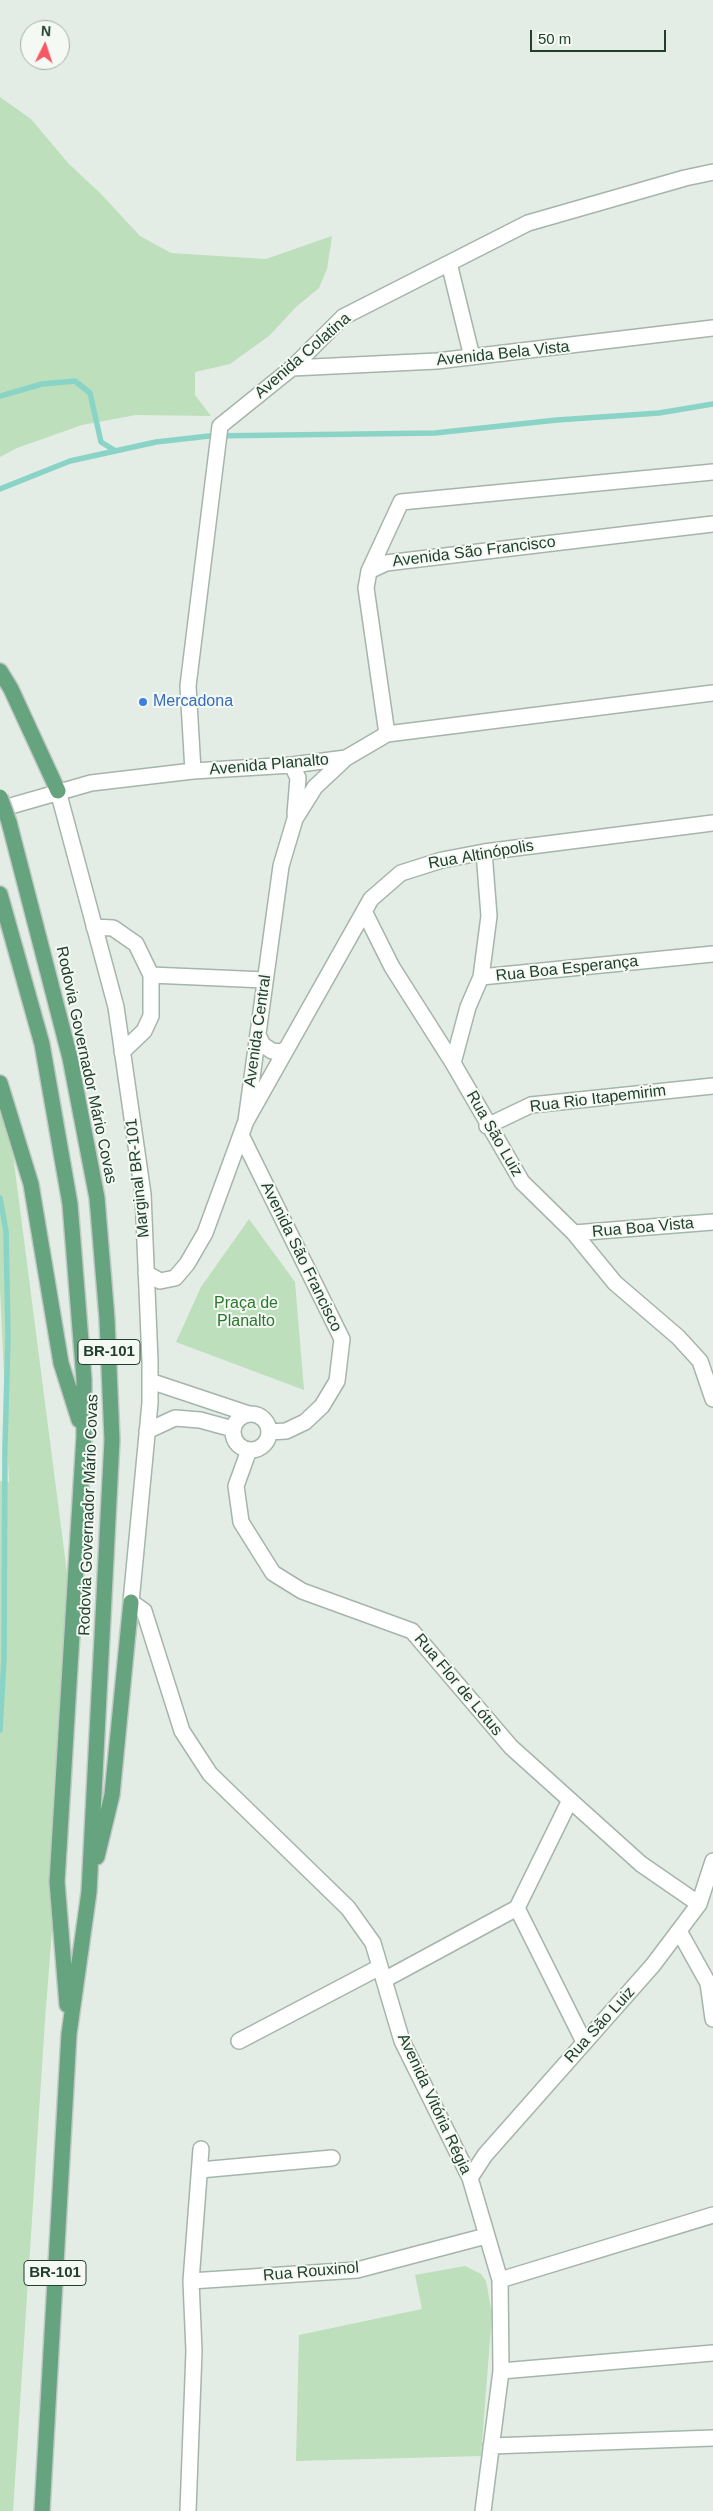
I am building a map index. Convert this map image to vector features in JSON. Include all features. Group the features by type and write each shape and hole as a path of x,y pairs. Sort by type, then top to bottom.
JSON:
{"main road":[{"path":"0,671 11,689 58,791"},
{"name":"Rodovia Governador Mário Covas","path":"0,797 9,822 70,1058 97,1198 108,1319 112,1440 88,1892 69,2034 42,2511"},
{"name":"Rodovia Governador Mário Covas","path":"0,894 42,1044 70,1204 84,1379 84,1436 57,1882 69,2034"},
{"path":"0,1083 32,1184 61,1362 84,1436"},
{"path":"88,1892 112,1795 131,1602"}],"street":[{"name":"Avenida Colatina","path":"193,771 188,686 219,453 220,426 292,368 343,317 528,224 685,178 713,172"},
{"path":"449,263 472,358"},
{"name":"Avenida Bela Vista","path":"292,368 472,358 713,328"},
{"path":"369,571 401,502 713,472"},
{"name":"Avenida São Francisco","path":"387,734 366,588 369,571 386,563 713,524"},
{"name":"Avenida Planalto","path":"0,809 91,783 193,771 292,765 346,758 387,734 713,692"},
{"name":"Avenida Central","path":"146,1273 160,1282 176,1278 187,1264 205,1233 246,1121 281,866 295,819 315,787 346,758"},
{"path":"292,765 298,778 295,819"},
{"name":"Marginal BR-101","path":"58,791 116,1007 143,1194 150,1381 131,1602"},
{"name":"Rua Altinópolis","path":"246,1121 371,899 401,873 442,860 484,852 713,823"},
{"path":"481,977 489,916 484,852"},
{"name":"Rua São Luiz","path":"364,911 392,966 453,1063 522,1182 574,1233 615,1283 706,1360 713,1399"},
{"path":"94,927 113,928 136,944 151,975 151,1016 144,1030 122,1052"},
{"name":"Rua Boa Esperança","path":"453,1063 468,1007 481,977 713,954"},
{"path":"151,975 265,980"},
{"path":"258,1034 263,1045 272,1051 281,1052 286,1049"},
{"name":"Rua Rio Itapemirim","path":"488,1126 531,1105 713,1086"},
{"name":"Avenida São Francisco","path":"242,1136 342,1339 336,1381 322,1406 305,1422 286,1431 269,1432"},
{"name":"Rua Boa Vista","path":"574,1233 713,1222"},
{"path":"150,1381 261,1417 265,1421 269,1432 268,1438 259,1448 250,1450 244,1448 235,1440 234,1429 239,1419 249,1414"},
{"path":"147,1431 175,1418 200,1420 234,1429"},
{"name":"Rua Flor de Lótus","path":"250,1450 236,1486 241,1522 273,1573 302,1591 412,1631 511,1747 641,1864 699,1904"},
{"name":"Avenida Vitória Régia","path":"131,1602 144,1611 182,1731 210,1774 348,1908 373,1943 402,2041 470,2178 500,2280 501,2371 483,2511"},
{"path":"239,2041 517,1908 570,1800"},
{"name":"Rua São Luiz","path":"470,2178 485,2155 653,1965 699,1904 713,1861"},
{"path":"517,1908 584,2042"},
{"path":"679,1931 710,1983 713,2019"},
{"path":"188,2511 194,2351 191,2281 201,2148"},
{"path":"200,2170 332,2158"},
{"path":"500,2280 713,2216"},
{"name":"Rua Rouxinol","path":"191,2281 357,2270 486,2236"},
{"path":"501,2371 713,2353"},
{"path":"491,2446 713,2438"}],"green space":[{"path":"0,97 31,119 68,163 100,193 140,236 171,253 266,259 332,236 327,269 319,288 296,307 269,336 230,364 195,372 195,395 211,416 136,415 82,425 17,448 0,457"},
{"path":"0,1115 8,1116 75,1635 45,2020 13,2511 0,2511 0,1481 9,1482 0,1288"},
{"name":"Praça de Planalto","path":"249,1219 295,1282 304,1390 176,1342 201,1287"},
{"path":"465,2266 481,2274 486,2281 492,2314 481,2456 296,2461 299,2335 422,2309 415,2275"}],"waterway":[{"path":"0,396 42,384 75,381 90,393 101,442 114,450"},
{"path":"0,489 70,461 156,442 209,436 435,433 557,420 659,413 713,404"},
{"path":"0,1198 6,1231 8,1336 5,1446 4,1658 0,1730"}],"place":[{"name":"Mercadona","path":"143,702"}]}
